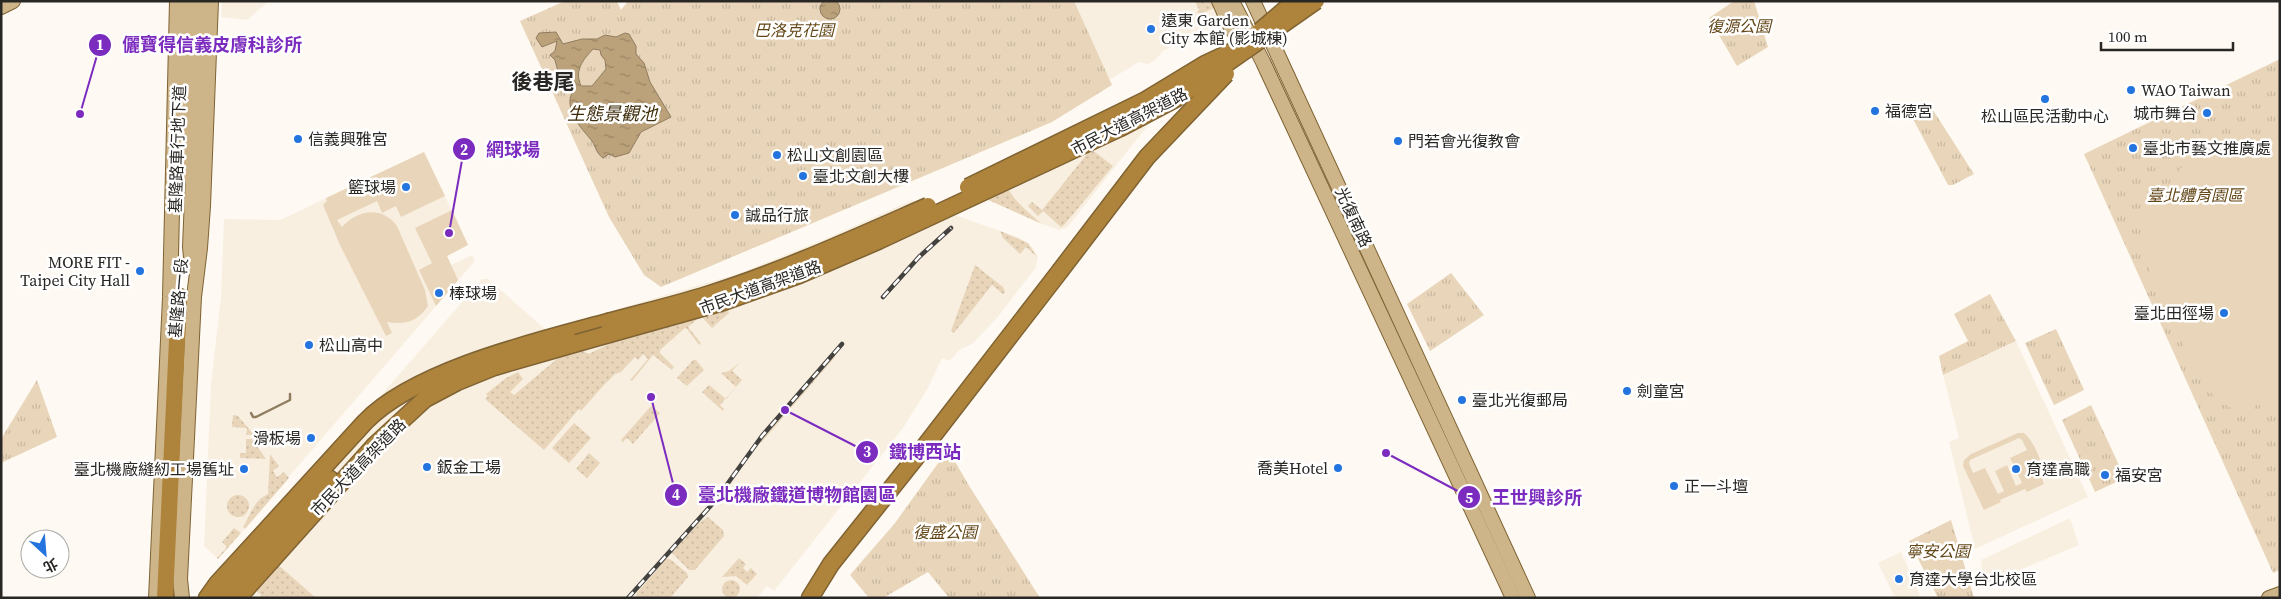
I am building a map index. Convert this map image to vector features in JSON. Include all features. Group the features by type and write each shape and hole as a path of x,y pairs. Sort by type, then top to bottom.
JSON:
{"highway":[{"name":"市民大道高架道路","path":"238,598 420,393 457,368 500,353 707,295 826,251 943,199 1144,101 1205,64 1241,47 1295,1"},
{"path":"1266,31 1303,1"},
{"name":"市民大道高架道路","path":"220,591 372,416 386,403 456,382 494,367 723,302 799,275 878,241 1120,128 1178,98 1252,48 1316,1"},
{"path":"810,598 831,564 925,446 1147,157 1193,107 1252,48"},
{"path":"165,598 176,362 181,297"},
{"path":"207,598 220,591 304,505 314,489 369,428 404,399 420,393"}],"main road":[{"path":"1,6 13,1"},
{"name":"基隆路一段","path":"177,1 181,297 180,579 182,598"},
{"name":"基隆路車行地下道","path":"181,297 189,1"},
{"name":"基隆路車行地下道","path":"181,297 190,247 200,1"},
{"name":"基隆路一段","path":"156,598 181,297 201,231 211,1"},
{"path":"1219,1 1232,30"},
{"name":"光復南路","path":"1232,1 1263,62 1513,598"},
{"name":"光復南路","path":"1253,1 1528,598"},
{"path":"172,598 180,579"},
{"path":"2269,598 2280,594"}],"shaded area":[{"path":"222,1 269,1 247,20 221,17"},
{"path":"1073,1 1213,1 1221,22 1217,26 1196,33 1163,51 1154,61 1148,64 1139,62 1109,80"},
{"path":"1134,102 1152,120 1067,228 1059,230 1042,224 1017,203 1010,194 998,169"},
{"name":"松山高中","path":"424,152 468,245 447,256 451,265 472,255 475,261 218,559 204,546 211,384 221,297 224,219 280,220"},
{"path":"912,200 1020,238 1033,248 1038,258 1037,266 997,318 972,344 959,350 950,361 942,358 928,388 903,428 774,591 767,586 757,598 205,598 482,279 488,279 546,330 737,274 825,239"},
{"name":"育達高職","path":"2016,341 2088,497 1975,549 1949,442 1959,438 1943,375"},
{"name":"育達高職","path":"2070,518 2079,545 1984,585 1981,560"},
{"name":"育達大學台北校區","path":"1901,552 1920,595 1915,598 1895,598 1878,563"}],"green space":[{"name":"松山文創園區","path":"565,1 617,1 621,10 628,1 1074,1 1112,85 1052,122 661,287 644,275 609,217 520,21"},
{"path":"1195,1 1213,1 1216,7 1199,15"},
{"name":"復源公園","path":"1734,1 1754,1 1768,47 1737,66 1709,18"},
{"name":"臺北體育園區","path":"2280,59 2280,570 2273,573 2084,154"},
{"path":"1931,107 1974,174 1953,185 1948,185 1912,117"},
{"name":"臺北田徑場","path":"2277,126 2280,127 2280,409 2256,405 2249,417 2231,408 2211,393 2194,370 2144,257 2141,223 2146,199 2150,191 2162,196 2171,180 2193,158 2205,150 2234,144 2268,149"},
{"path":"1091,149 1113,166 1061,227 1043,211 1038,216 1028,206 1032,202 1042,210"},
{"path":"424,152 445,196 401,217 396,206 382,213 377,201 337,220 342,227 355,217 370,212 384,215 391,219 397,226 425,290 428,306 424,311 410,321 399,323 387,322 392,333 386,336 340,245 323,205 327,201 326,198"},
{"path":"998,169 1016,200 1042,224 986,199"},
{"path":"452,210 468,245 447,256 458,280 436,306 419,270 432,263 415,228"},
{"path":"1000,231 1028,243 1037,257 1026,247 1020,254 1003,238"},
{"path":"975,265 1003,287 1005,292 1003,294 992,285 954,333 951,331"},
{"path":"1451,273 1484,315 1430,351 1407,304"},
{"path":"1990,294 2016,341 1943,375 1939,356 1968,341 1954,314"},
{"path":"727,305 729,313 712,328 701,316 688,327 701,343 699,345 685,328 660,350 660,353 674,367 672,370 653,355 632,381 630,380 648,359 643,354 638,360 635,357 621,372 615,374 603,386 581,411 579,409 544,450 485,399 488,396 486,394 506,378 518,372 523,379 510,392 514,395 558,358 579,349 589,354 620,338"},
{"path":"2056,329 2084,390 2054,405 2025,343"},
{"path":"831,353 835,357 761,443 758,437"},
{"path":"693,360 696,360 704,370 687,386 677,378"},
{"path":"740,362 732,371 742,380 736,387 721,373 729,371"},
{"path":"37,380 57,437 1,463 1,439"},
{"path":"709,385 726,399 720,405 724,409 723,411 702,392"},
{"path":"2091,405 2125,478 2095,492 2062,420"},
{"path":"651,406 660,413 633,444 627,438 623,442 621,440"},
{"path":"233,415 238,416 254,435 246,435 247,428 232,427"},
{"path":"574,423 591,438 569,463 552,448"},
{"path":"2018,433 2024,433 2038,455 2043,469 2044,484 2027,492 2025,489 2000,500 2001,502 1984,510 1963,466 1964,460 1971,454","holes":["2019,438 2027,450 2010,458 2022,483 2016,486 2007,465 1995,471 2004,491 1998,494 1985,468 1973,473 1969,463 1970,460"]},
{"path":"246,439 252,439 266,459 240,458 240,453 246,453"},
{"path":"589,453 600,463 587,478 576,469"},
{"path":"270,454 279,466 273,471 277,477 284,472 289,478 245,529 243,527 253,508 259,500 268,494"},
{"name":"復盛公園","path":"944,455 956,463 1040,598 949,598 928,572 883,598 869,598 850,575 895,523"},
{"path":"238,495 246,498 249,506 246,514 238,517 230,514 227,506 230,498"},
{"path":"708,517 723,530 724,536 695,570 689,570 671,552 694,526"},
{"name":"寧安公園","path":"1951,520 1974,598 1938,598 1909,541"},
{"path":"234,528 241,533 218,559 227,547 222,542"},
{"path":"1940,537 1954,566 1935,575 1921,546"},
{"path":"739,558 746,564 743,568 747,572 751,568 757,574 747,585 736,576 722,577"},
{"path":"666,559 670,559 687,573 688,577 670,598 637,598 636,594"},
{"path":"276,563 316,598 259,598 261,595 254,589"},
{"path":"731,580 737,583 740,589 737,595 731,598 725,595 722,589 725,583"}],"water":[{"path":"830,-1 837,2 840,9 837,16 830,19 823,16 820,9 823,2"},
{"name":"生態景觀池","path":"556,32 563,44 582,39 597,39 605,35 616,37 625,33 629,34 636,46 636,54 644,63 650,82 671,117 641,132 629,153 615,157 609,154 603,158 597,152 592,141 577,122 572,112 570,100 572,89 568,83 560,79 555,60 550,55 555,51 557,41 542,47 536,38 539,33","holes":["593,49 600,50 605,60 606,69 592,86 581,86 579,80 581,66"]}],"waterway":[{"path":"251,413 253,417 256,417 290,400 290,394"}],"railway":[{"path":"883,297 919,257 951,228"},
{"path":"628,598 715,501 762,436 842,344"}],"place":[{"name":"遠東 Garden City 本館 (影城棟)","path":"1151,29"},
{"name":"WAO Taiwan","path":"2131,90"},
{"name":"松山區民活動中心","path":"2045,99"},
{"name":"福德宮","path":"1875,111"},
{"name":"城市舞台","path":"2207,113"},
{"name":"儷寶得信義皮膚科診所","path":"80,114"},
{"name":"信義興雅宮","path":"298,139"},
{"name":"門若會光復教會","path":"1398,141"},
{"name":"臺北市藝文推廣處","path":"2133,148"},
{"name":"松山文創園區","path":"777,155"},
{"name":"臺北文創大樓","path":"803,176"},
{"name":"籃球場","path":"406,187"},
{"name":"誠品行旅","path":"735,215"},
{"name":"網球場","path":"449,233"},
{"name":"MORE FIT - Taipei City Hall","path":"140,271"},
{"name":"棒球場","path":"439,293"},
{"name":"臺北田徑場","path":"2224,313"},
{"name":"松山高中","path":"309,345"},
{"name":"劍童宮","path":"1627,391"},
{"name":"臺北機廠鐵道博物館園區","path":"651,397"},
{"name":"臺北光復郵局","path":"1462,400"},
{"name":"鐵博西站","path":"785,410"},
{"name":"滑板場","path":"311,438"},
{"name":"王世興診所","path":"1386,453"},
{"name":"鈑金工場","path":"427,467"},
{"name":"喬美Hotel","path":"1338,468"},
{"name":"臺北機廠縫紉工場舊址","path":"244,469"},
{"name":"育達高職","path":"2016,469"},
{"name":"福安宮","path":"2105,475"},
{"name":"正一斗壇","path":"1674,486"},
{"name":"育達大學台北校區","path":"1899,579"}],"district":[{"name":"後巷尾","path":"543,81"}],"park label":[{"name":"巴洛克花園","path":"794,30"}]}
